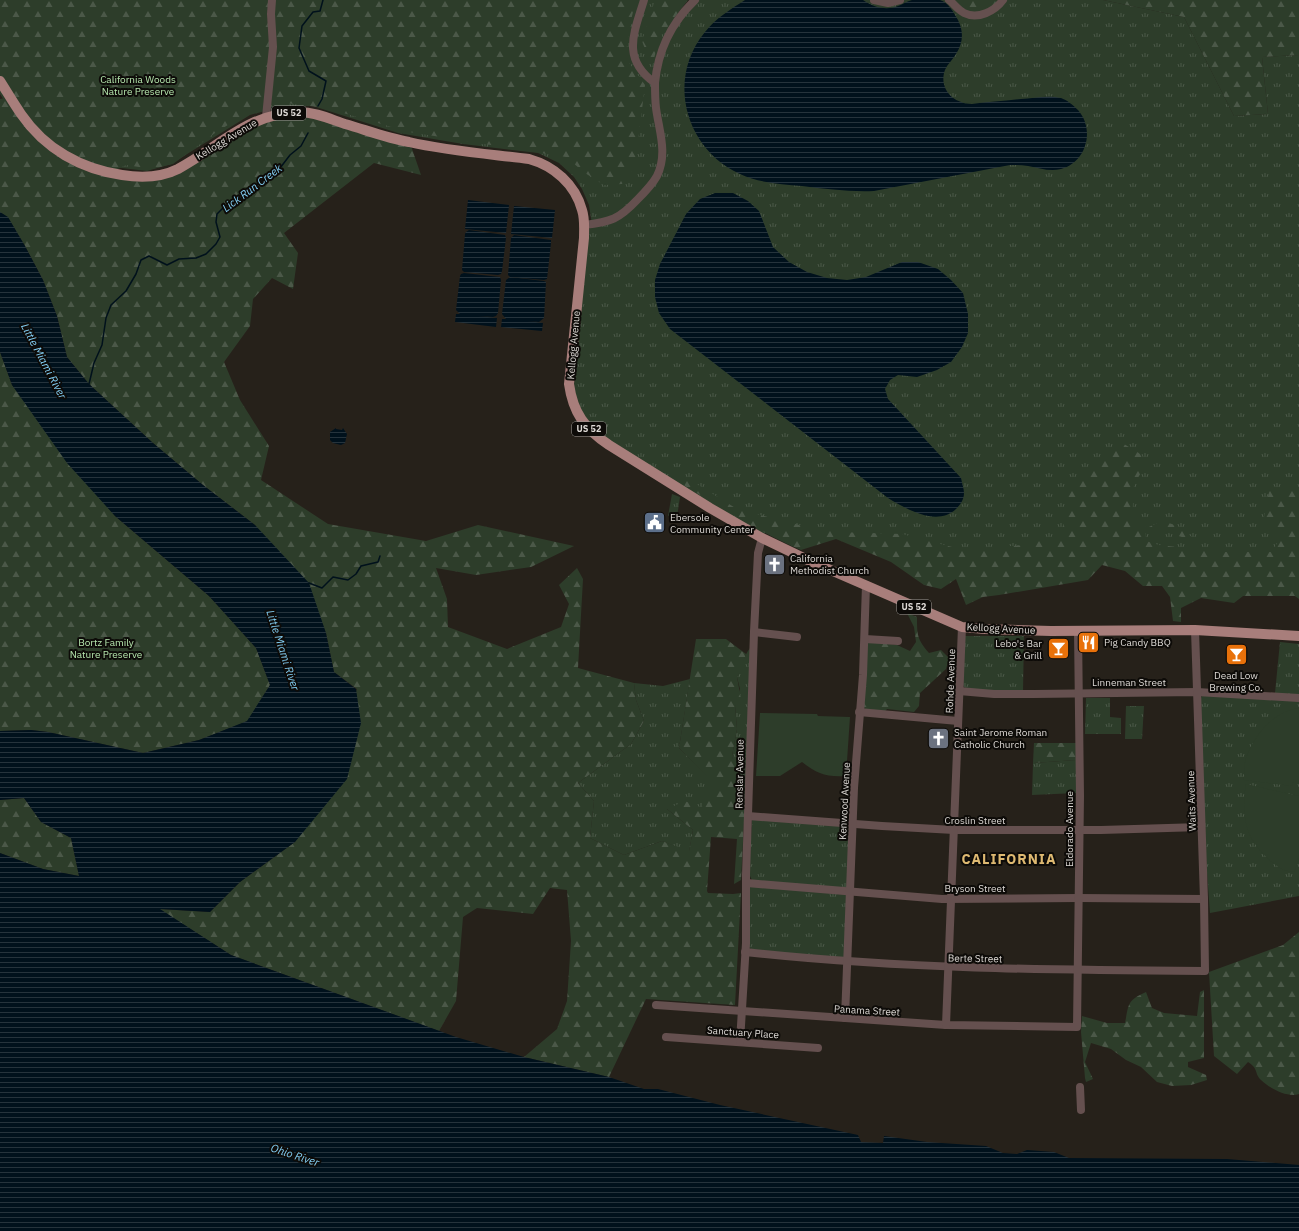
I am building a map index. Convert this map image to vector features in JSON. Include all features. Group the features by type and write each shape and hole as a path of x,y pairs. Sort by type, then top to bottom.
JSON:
{"main road":[{"name":"Kellogg Avenue","path":"0,81 30,125 51,146 74,161 96,170 129,176 153,177 171,172 246,126 266,117 297,112 316,114 383,136 410,143 536,161 555,170 568,183 582,210 584,238 569,374 569,384 573,403 580,419 595,436 710,508 762,538 812,562 962,627 985,629 1195,630 1299,636"}],"street":[{"path":"266,117 273,46 271,14 272,0"},
{"path":"644,0 634,34 633,50 642,73 655,83"},
{"path":"584,225 609,221 624,214 652,184 656,177 662,161 663,150 662,137 655,104 655,83 658,62 666,38 679,17 695,0"},
{"path":"874,0 888,3 900,0"},
{"path":"949,0 964,13 974,15 992,11 1003,0"},
{"name":"Renslar Avenue","path":"740,1042 743,1012 754,632 758,553 762,538"},
{"name":"Kenwood Avenue","path":"845,1018 856,749 865,640 866,585"},
{"name":"Rohde Avenue","path":"946,1025 962,627"},
{"name":"Eldorado Avenue","path":"1078,630 1078,1027"},
{"name":"Waits Avenue","path":"1195,630 1205,971"},
{"path":"754,632 797,637"},
{"path":"865,640 898,641"},
{"name":"Linneman Street","path":"959,691 994,694 1197,692 1299,698"},
{"path":"859,712 958,721"},
{"name":"Croslin Street","path":"748,816 954,830 1079,830 1201,827"},
{"name":"Bryson Street","path":"747,883 952,899 1204,899"},
{"name":"Berte Street","path":"745,952 948,968 1205,971"},
{"name":"Panama Street","path":"656,1005 946,1025 1078,1027"},
{"name":"Sanctuary Place","path":"666,1036 818,1048"},
{"path":"1080,1087 1081,1110"}],"green space":[{"name":"California Woods Nature Preserve","path":"0,0 676,0 674,24 691,0 1103,0 1184,17 1234,116 1268,114 1262,57 1299,55 1299,556 964,556 769,525 762,538 609,445 573,403 584,238 592,224 589,205 582,189 574,177 559,163 538,153 463,144 398,133 313,106 283,106 250,115 171,164 147,171 105,166 7,105 0,94"},
{"name":"California Woods Nature Preserve","path":"0,0 636,0 625,57 645,85 635,166 622,184 604,185 585,173 566,157 409,132 326,108 286,103 252,110 215,133 173,164 152,169 126,165 109,173 163,175 247,126 301,112 410,143 421,175 374,163 284,233 298,253 293,289 272,278 253,299 250,326 224,362 240,400 269,446 261,480 328,524 426,541 478,525 574,546 531,567 476,575 436,568 447,599 448,627 507,649 561,627 569,604 559,585 577,568 583,579 578,668 634,683 636,700 644,721 631,744 578,783 594,801 590,838 624,855 662,841 689,851 693,830 667,809 685,801 702,808 704,793 718,788 679,748 696,639 726,639 746,654 737,677 741,699 735,706 737,729 732,756 735,767 747,764 741,880 734,884 737,839 711,837 707,891 708,893 741,893 735,1005 646,999 609,1077 524,1057 557,1029 567,1001 571,941 567,890 550,888 533,914 477,908 463,917 456,1001 439,1031 231,955 159,909 210,912 240,882 295,842 357,689 334,672 326,633 255,525 203,485 153,443 89,384 67,357 57,316 43,280 8,218 0,212 0,99 10,97 0,81"},
{"path":"655,0 688,0 659,38 652,67 642,41"},
{"path":"949,0 1003,0 974,15"},
{"path":"1103,0 1299,0 1299,55 1262,57 1268,114 1234,116 1184,17"},
{"name":"Bortz Family Nature Preserve","path":"0,352 12,385 115,516 209,596 256,648 270,685 248,721 199,740 143,753 48,732 31,730 0,731"},
{"path":"1124,444 1142,455 1144,468 1134,484 1132,521 1145,525 1146,541 1159,545 1221,552 1272,552 1282,535 1263,523 1270,486 1299,491 1299,599 1295,596 1243,596 1234,603 1201,598 1181,608 1181,622 1173,621 1170,597 1162,586 1143,586 1125,571 1102,565 1088,580 983,597 966,605 956,579 941,589 924,585 891,562 836,539 801,550 755,528 682,484 687,478 737,509 803,526 838,532 902,534 952,547 971,549 1024,545 1062,535 1068,494 1088,470"},
{"path":"672,494 680,497 677,517 668,516"},
{"path":"1161,521 1180,528 1195,541 1149,527"},
{"path":"907,613 917,617 918,636 929,653 941,650 949,658 946,669 920,693 919,706 914,712 887,709 883,714 863,708 867,641 897,645 910,651 916,642 914,627"},
{"path":"965,636 1024,636 1023,691 969,691 964,687 962,683"},
{"path":"1280,642 1299,644 1299,896 1210,913 1204,832 1200,700 1202,696 1275,693"},
{"path":"750,648 747,764 734,767 732,756 737,729 735,706 740,689 737,677"},
{"path":"690,679 679,748 719,788 702,808 667,809 693,830 689,852 662,841 624,855 590,838 594,801 578,783 631,744 644,721 636,700 634,683 663,686"},
{"path":"1086,698 1110,698 1110,717 1121,718 1121,734 1085,734"},
{"path":"1126,706 1144,706 1142,739 1125,739"},
{"path":"1299,708 1299,779 1294,779 1292,786 1244,780 1244,766 1246,758 1254,741 1260,733 1273,719 1290,710"},
{"path":"760,713 817,714 818,716 850,717 846,776 822,774 802,762 780,776 756,776"},
{"path":"1034,743 1076,743 1076,760 1033,763"},
{"path":"1076,760 1076,793 1032,795 1033,763"},
{"path":"1246,784 1299,796 1299,858 1294,872 1286,871 1273,863 1258,848 1251,838 1245,815 1244,796"},
{"path":"24,798 41,822 71,838 79,876 43,869 0,853 0,800"},
{"path":"756,818 849,826 848,887 844,889 752,880 749,874 752,820"},
{"path":"751,886 846,893 845,957 840,959 751,949 749,947 749,889"},
{"path":"1299,932 1299,1094 1290,1095 1279,1092 1261,1080 1254,1067 1248,1062 1237,1074 1214,1056 1209,972 1283,945"},
{"path":"1204,990 1204,1058 1188,1062 1188,1067 1206,1075 1207,1080 1191,1085 1172,1086 1157,1082 1141,1067 1126,1060 1111,1049 1091,1043 1085,1062 1093,1079 1086,1082 1081,1032 1082,1016 1107,1023 1125,1023 1128,1007 1132,1000 1146,992 1152,1008 1164,1013 1197,1016 1200,992"}],"water":[{"path":"745,0 863,0 871,5 884,8 900,5 912,0 943,1 955,14 960,24 962,33 958,50 944,73 944,85 950,95 960,102 972,104 1041,97 1061,98 1076,108 1083,118 1086,126 1086,144 1077,160 1070,165 1057,170 1024,165 1010,165 874,191 838,190 778,184 747,177 721,163 706,148 694,130 687,111 684,91 686,70 693,51 705,32 729,10"},
{"path":"715,193 733,193 748,201 759,211 773,247 789,262 807,272 827,278 847,280 866,277 902,262 918,262 938,269 963,293 968,314 968,333 962,347 951,362 937,370 917,377 898,375 890,380 885,389 888,399 961,478 964,496 962,502 956,509 948,514 931,516 912,511 888,498 670,329 659,313 655,297 655,280 660,264 686,214 700,199"},
{"path":"468,200 509,205 506,233 465,229"},
{"path":"514,206 555,210 552,238 511,234"},
{"path":"0,212 8,217 43,280 57,316 67,357 89,384 153,443 203,485 255,525 309,583 326,633 334,672 356,689 361,723 347,779 295,842 240,882 210,912 160,909 231,955 456,1037 524,1057 609,1077 644,1089 658,1089 720,1105 858,1135 861,1142 883,1143 884,1136 927,1142 986,1146 1003,1153 1017,1154 1027,1150 1054,1152 1069,1158 1227,1159 1299,1165 1299,1231 0,1231 0,853 43,869 79,876 71,838 41,822 24,798 0,800 0,731 31,730 48,732 143,753 199,740 247,721 270,685 256,648 209,596 115,516 67,463 12,385 0,352"},
{"path":"469,230 505,235 506,238 501,274 464,272 462,270 465,234"},
{"path":"514,235 551,240 547,279 510,277 508,275 511,238"},
{"path":"464,273 500,277 498,313 493,317 478,316 497,318 496,327 455,322 456,314 460,314 456,310 460,276"},
{"path":"510,277 546,282 544,318 539,322 528,321 543,323 542,331 501,327 502,319 506,319 502,314 506,280"},
{"path":"336,428 342,430 343,428 347,434 345,443 341,445 333,443 330,440 330,432"}],"waterway":[{"name":"Lick Run Creek","path":"318,106 322,99 326,81 309,71 299,48 302,26 313,12 320,11 323,0"},
{"name":"Lick Run Creek","path":"89,384 94,363 102,345 106,318 111,305 126,291 136,274 141,260 149,256 167,265 179,259 196,258 206,254 216,244 220,237 216,222 217,214 225,206 235,203 260,182 277,172 290,155 301,146 308,133"},
{"path":"307,584 309,583 322,588 333,577 348,580 356,574 361,566 378,562 380,556"}],"place":[{"name":"Ebersole Community Center","path":"654,523"},
{"name":"California Methodist Church","path":"775,564"},
{"name":"Pig Candy BBQ","path":"1089,642"},
{"name":"Lebo's Bar & Grill","path":"1058,649"},
{"name":"Dead Low Brewing Co.","path":"1236,655"},
{"name":"Saint Jerome Roman Catholic Church","path":"939,738"}],"district":[{"name":"CALIFORNIA","path":"1009,859"}],"water label":[{"name":"Little Miami River","path":"44,361"},
{"name":"Little Miami River","path":"283,650"},
{"name":"Ohio River","path":"295,1155"}]}
